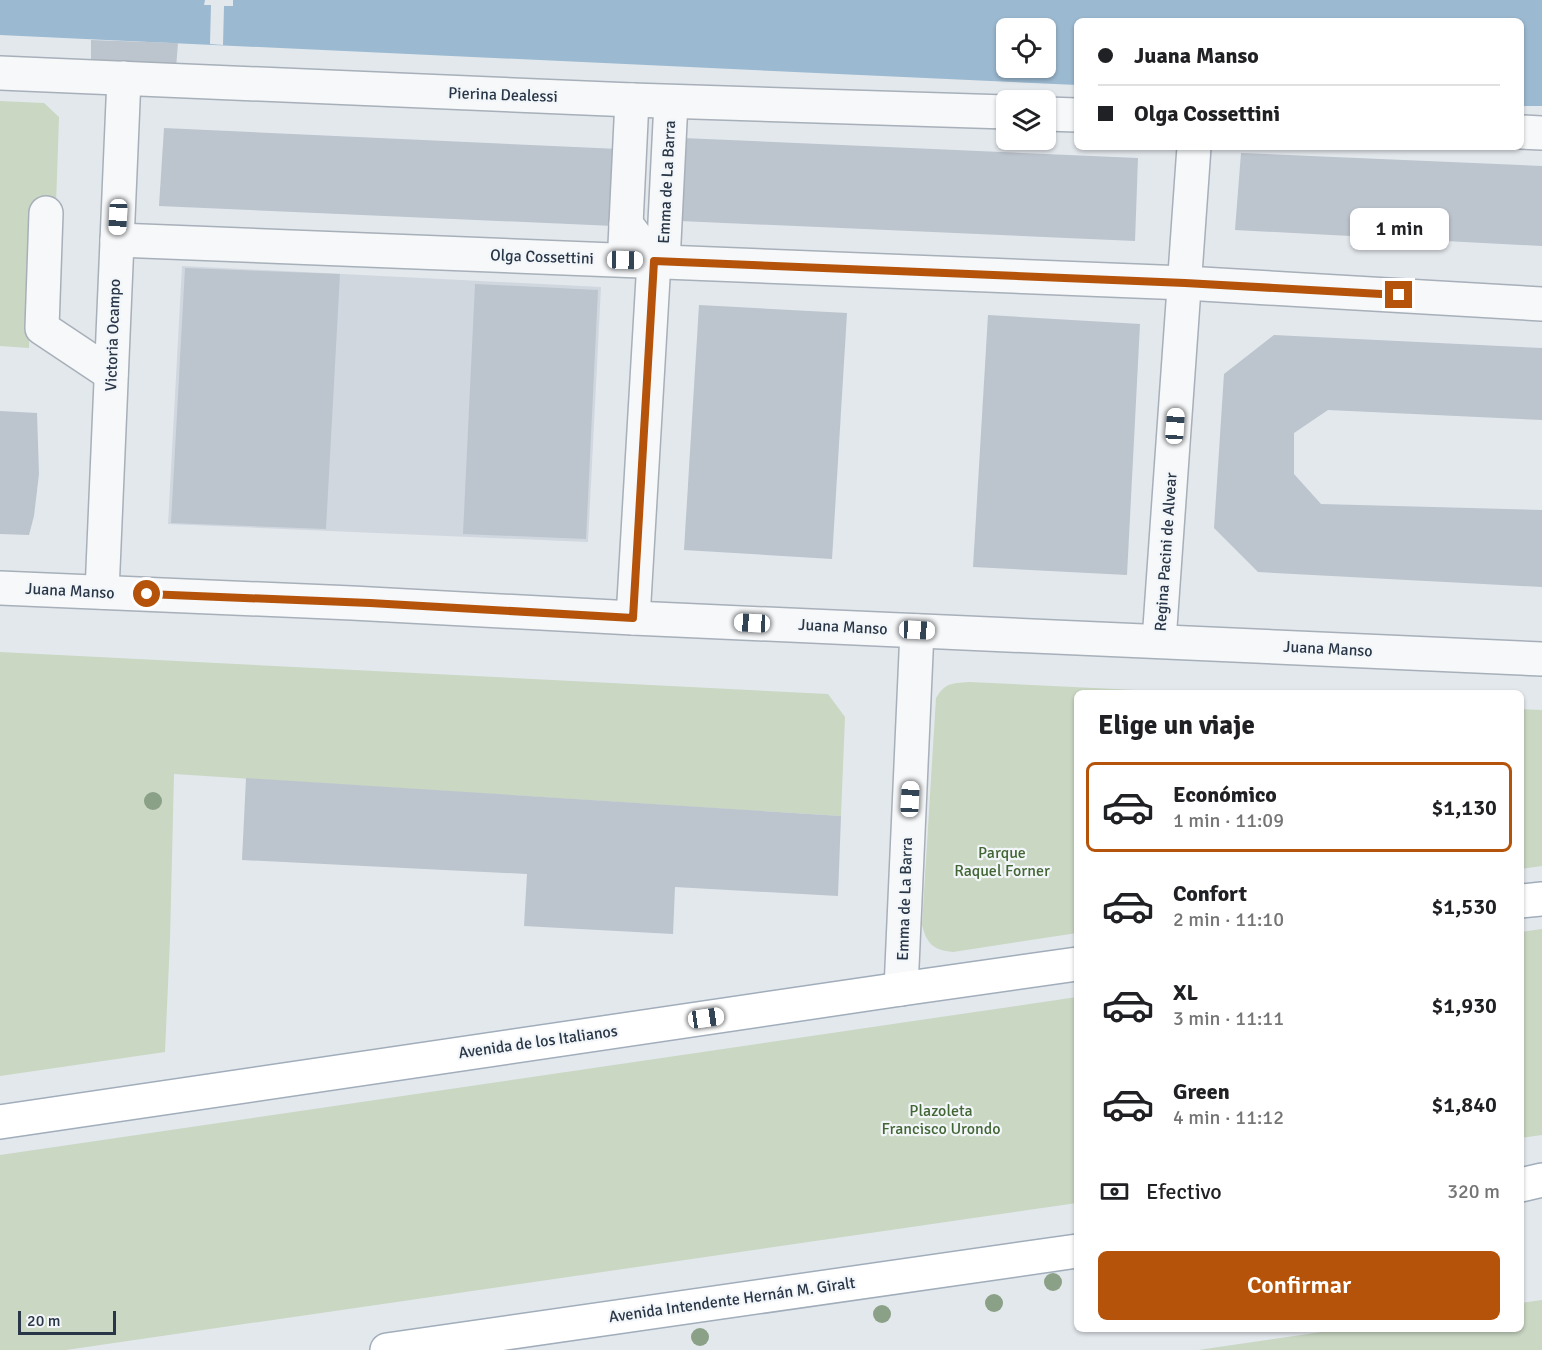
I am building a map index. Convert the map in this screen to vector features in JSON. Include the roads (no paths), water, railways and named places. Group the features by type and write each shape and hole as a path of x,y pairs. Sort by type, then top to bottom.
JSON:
{"main road":[{"path":"1524,901 1542,898"},
{"name":"Avenida de los Italianos","path":"0,1122 1074,964"},
{"path":"1524,1184 1542,1180"},
{"path":"1524,1194 1542,1194"},
{"name":"Avenida Intendente Hernán M. Giralt","path":"387,1350 1074,1251"}],"street":[{"name":"Pierina Dealessi","path":"0,73 671,102 996,112"},
{"name":"Victoria Ocampo","path":"102,592 124,78"},
{"name":"Emma de La Barra","path":"632,100 626,224 648,261"},
{"name":"Emma de La Barra","path":"633,618 648,261 671,102"},
{"path":"1056,114 1074,115"},
{"path":"1524,132 1542,133"},
{"name":"Regina Pacini de Alvear","path":"1159,641 1194,150"},
{"path":"46,213 42,328 111,374"},
{"name":"Olga Cossettini","path":"117,240 1185,283 1542,304"},
{"name":"Juana Manso","path":"0,588 1542,659"},
{"name":"Emma de La Barra","path":"901,988 917,630"}],"water":[{"path":"0,0 1542,0 1542,106 1524,106 1524,18 1074,18 1074,85 0,35"}],"park label":[{"name":"Parque Raquel Forner","path":"1002,862"},
{"name":"Plazoleta Francisco Urondo","path":"941,1120"}]}
